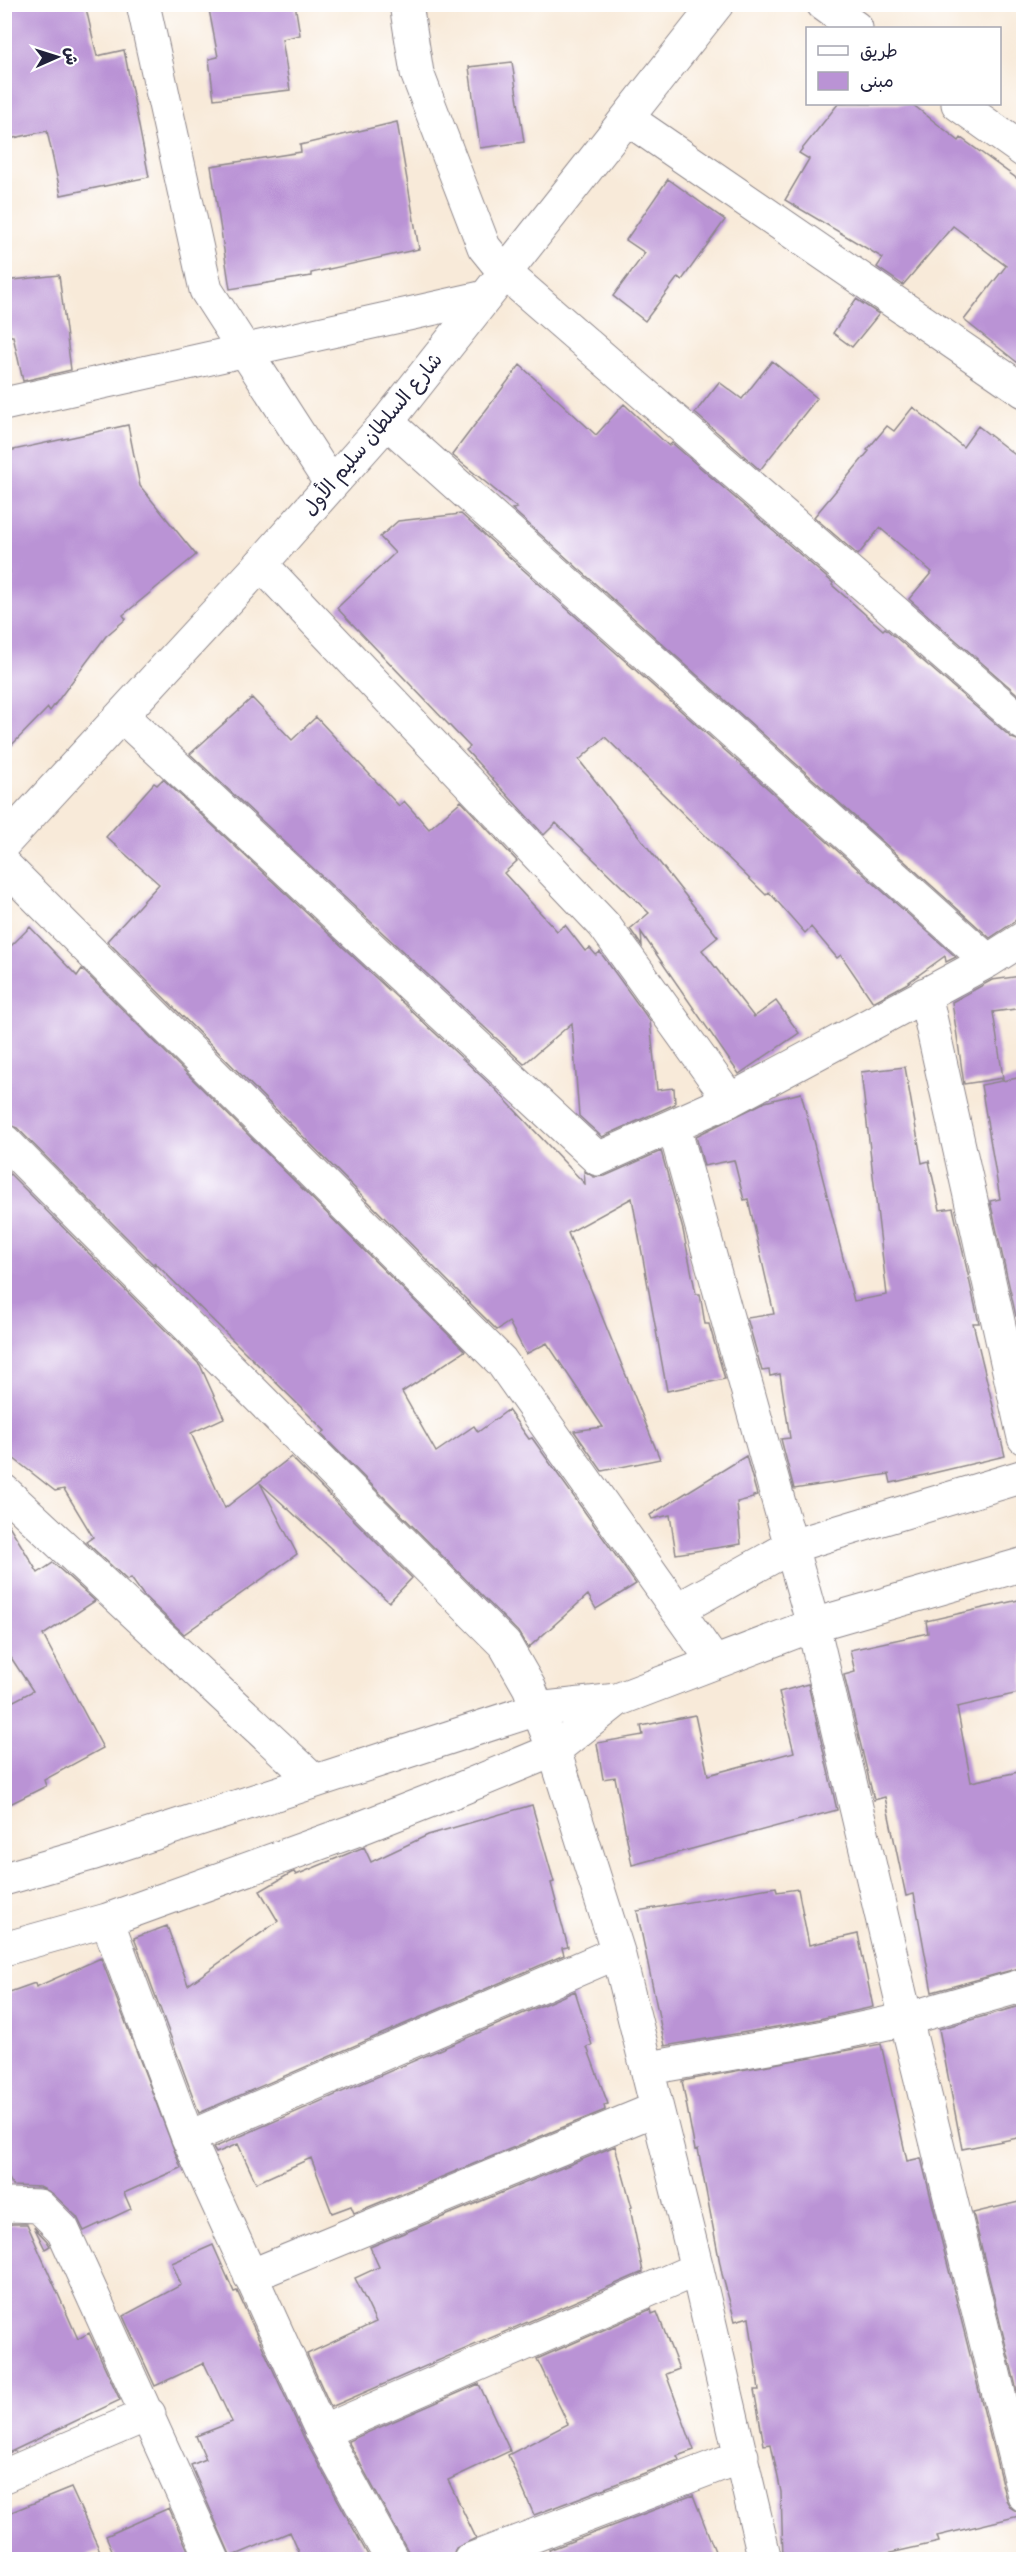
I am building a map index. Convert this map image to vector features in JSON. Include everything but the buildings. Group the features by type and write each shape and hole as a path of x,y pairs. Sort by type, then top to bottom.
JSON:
{"street":[{"path":"143,4 206,290 331,484"},
{"path":"406,4 417,73 484,247 495,285 1023,724"},
{"name":"شارع السلطان سليم الأول","path":"4,843 261,564 387,422 717,4"},
{"path":"823,4 855,27"},
{"path":"959,105 1023,152"},
{"path":"628,119 1023,391"},
{"path":"5,402 245,350 495,285"},
{"path":"387,422 988,961"},
{"path":"261,564 604,925 730,1100"},
{"path":"122,716 598,1159 730,1100 988,961 1023,938"},
{"path":"4,865 501,1361 714,1662"},
{"path":"925,994 1023,1438"},
{"path":"674,1127 813,1625 906,2019 1023,2495"},
{"path":"4,1141 505,1646 529,1687 554,1750 618,1952 649,2068 656,2109 697,2269 765,2559"},
{"path":"677,1610 792,1546 1023,1476"},
{"path":"4,1491 315,1781"},
{"path":"4,1880 537,1709 617,1700 813,1625 1023,1564"},
{"path":"4,1949 107,1920 353,1831 554,1750 617,1700"},
{"path":"107,1920 188,2138 322,2432 392,2559"},
{"path":"188,2138 618,1952"},
{"path":"649,2068 814,2039 906,2019 1023,1985"},
{"path":"250,2276 656,2109"},
{"path":"4,2207 10,2205 39,2206 63,2230 213,2559"},
{"path":"322,2432 697,2269"},
{"path":"4,2476 148,2414"},
{"path":"470,2559 742,2456"}]}
